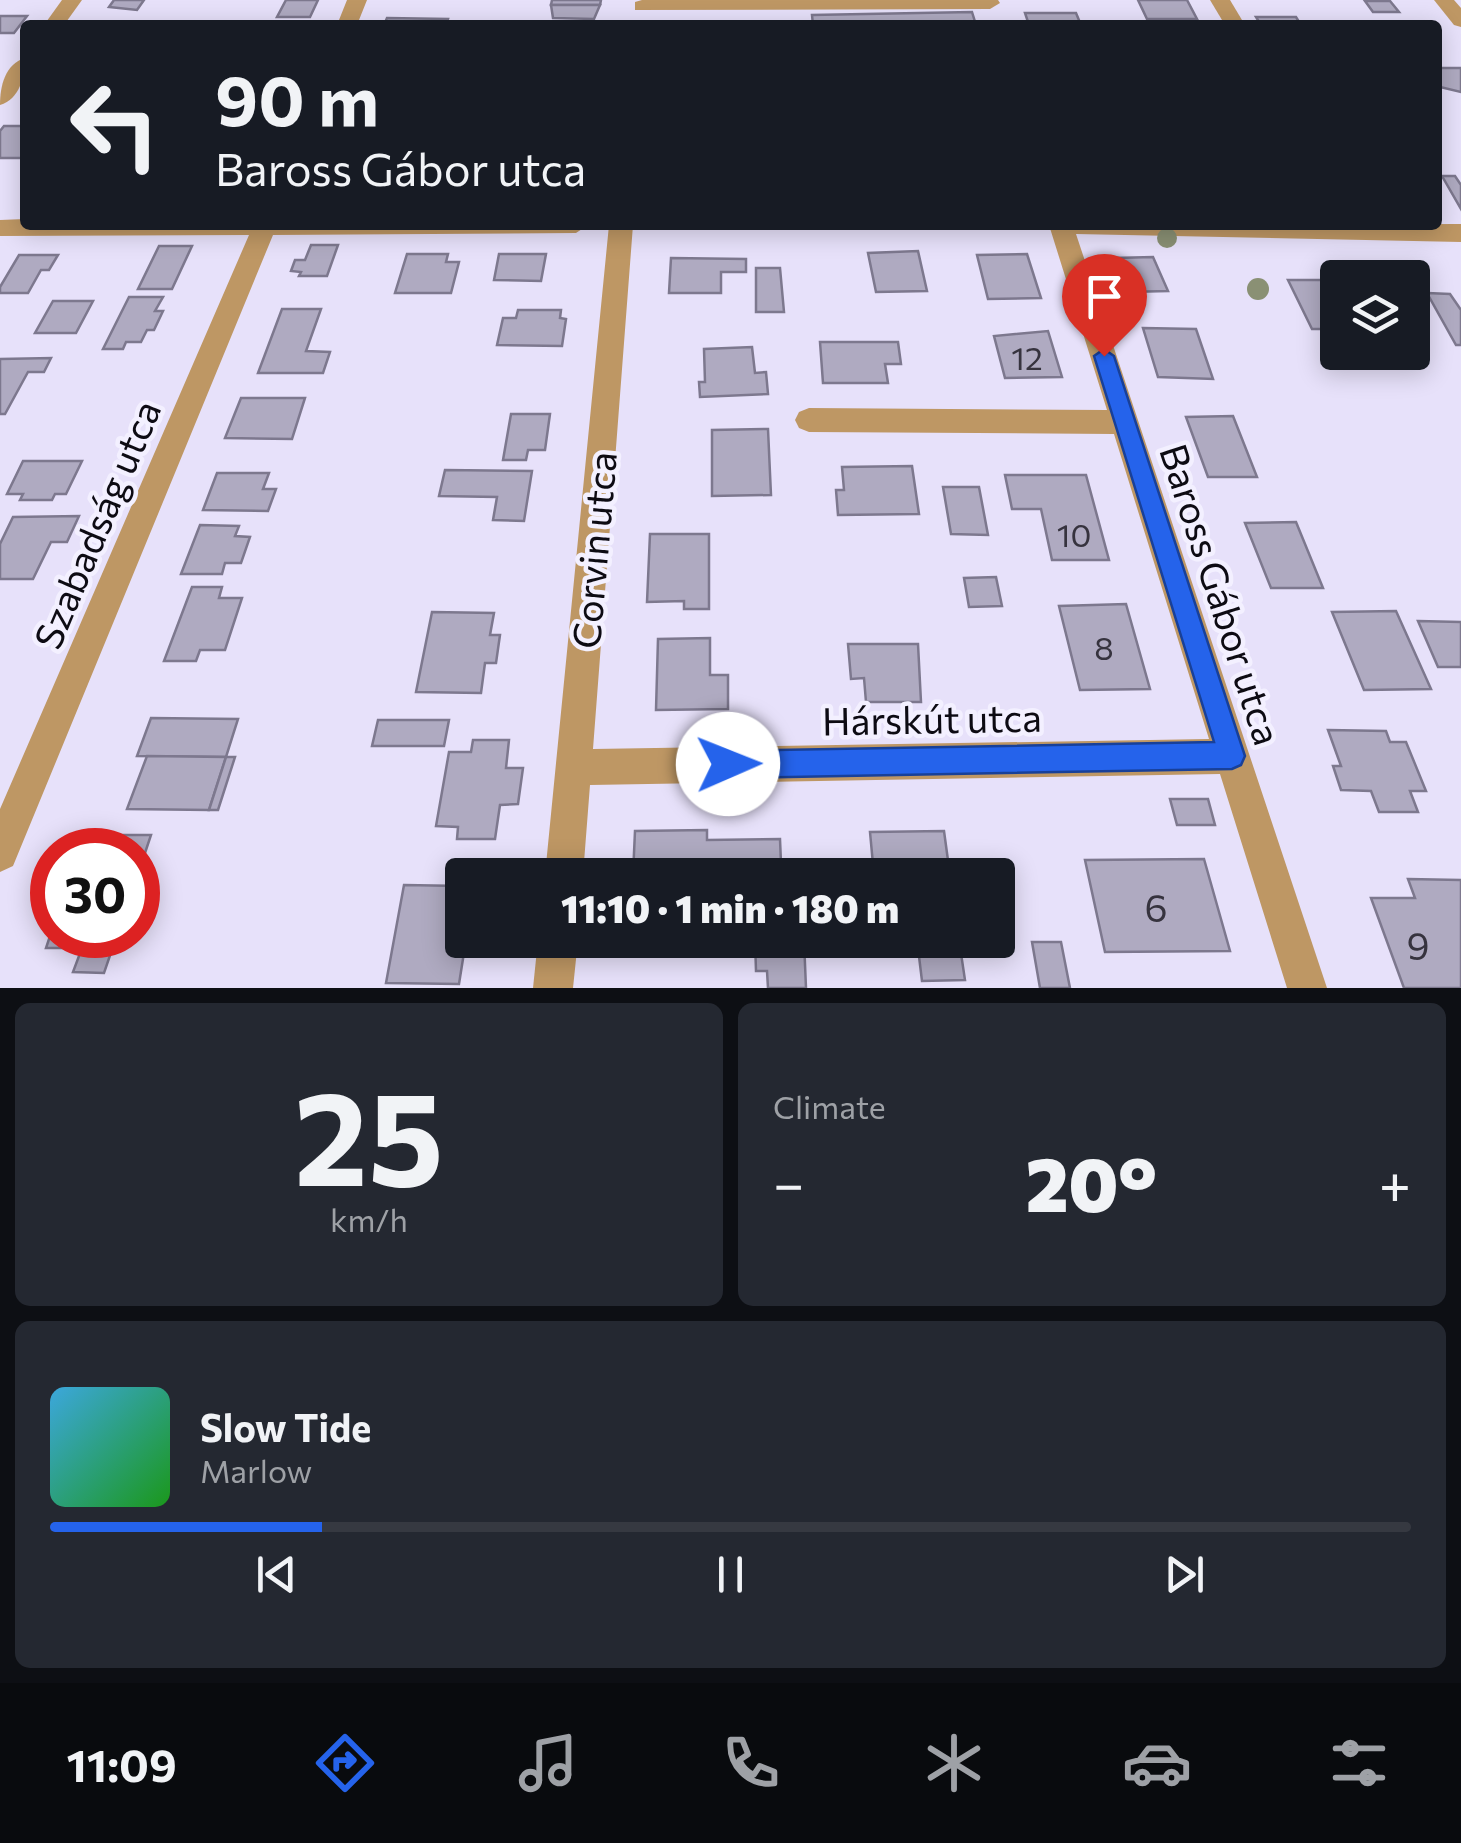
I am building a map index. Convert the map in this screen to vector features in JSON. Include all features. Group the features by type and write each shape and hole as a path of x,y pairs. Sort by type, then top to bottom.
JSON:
{"street":[{"path":"1444,0 1461,21"},
{"path":"642,10 989,2"},
{"path":"0,98 20,71"},
{"name":"Szabadság utca","path":"0,853 262,230"},
{"name":"Corvin utca","path":"566,858 621,230"},
{"name":"Baross Gábor utca","path":"1064,230 1307,988"},
{"path":"1378,230 1461,233"},
{"path":"809,420 1126,422"},
{"name":"Hárskút utca","path":"574,767 1232,756"},
{"path":"553,988 556,958"}],"building":[{"path":"114,0 144,0 137,10 109,7"},
{"path":"286,0 318,0 310,17 277,17"},
{"path":"552,0 601,0 600,5 551,5"},
{"path":"1138,0 1187,0 1197,19 1147,19"},
{"path":"1365,1 1390,1 1399,12 1373,12"},
{"path":"551,5 600,5 594,19 553,18"},
{"path":"972,12 974,20 812,20 812,15"},
{"path":"1025,13 1076,13 1079,20 1027,20"},
{"path":"0,16 27,16 20,20 14,33 0,33"},
{"path":"1256,17 1298,20 1258,20"},
{"path":"387,18 448,19 448,20"},
{"path":"1442,68 1461,68 1461,92 1442,87"},
{"path":"4,126 20,126 20,158 0,158 0,131"},
{"path":"1442,176 1455,176 1461,185 1461,209"},
{"path":"311,245 338,245 327,276 299,276 301,272 291,271 295,260 305,260"},
{"path":"159,246 192,246 172,289 138,289"},
{"path":"918,251 927,291 876,292 868,253"},
{"path":"407,254 448,254 446,262 459,262 451,293 395,293"},
{"path":"499,254 546,254 541,281 494,280"},
{"path":"1027,254 1041,298 988,299 977,255"},
{"path":"19,255 58,255 49,270 41,270 28,293 0,293 0,287"},
{"path":"1153,257 1168,291 1126,292 1110,266 1117,265 1114,258"},
{"path":"671,258 746,259 746,272 721,272 721,293 669,293"},
{"path":"756,268 780,268 784,312 756,312"},
{"path":"1288,280 1320,280 1320,329 1312,329"},
{"path":"1430,293 1450,294 1461,310 1461,345 1456,345"},
{"path":"129,297 163,297 155,311 163,311 154,330 147,330 141,342 126,342 123,349 103,349"},
{"path":"53,301 93,301 76,333 35,333"},
{"path":"282,309 321,309 306,351 330,352 323,373 258,373"},
{"path":"518,310 561,310 560,318 566,319 562,346 497,345 503,318 516,318"},
{"path":"1143,328 1196,329 1213,379 1158,377"},
{"path":"1048,331 1062,377 1005,378 994,336"},
{"path":"820,342 898,342 901,364 885,364 888,383 823,383"},
{"path":"752,347 755,373 766,372 768,394 700,397 699,382 705,382 704,349"},
{"path":"51,358 44,372 28,372 5,414 0,414 0,359"},
{"path":"241,398 305,398 292,439 225,438"},
{"path":"511,414 550,414 545,450 528,450 526,460 503,460"},
{"path":"1233,416 1257,477 1208,477 1186,417"},
{"path":"768,429 771,495 712,496 712,430"},
{"path":"23,461 82,461 66,494 55,494 52,500 20,500 23,494 7,494"},
{"path":"912,466 919,514 838,515 836,490 844,490 842,467"},
{"path":"445,470 532,471 524,521 493,520 497,497 439,496"},
{"path":"217,473 269,473 263,489 276,489 268,511 203,510"},
{"path":"1005,475 1086,475 1109,560 1052,560 1041,509 1012,509"},
{"path":"943,487 979,487 988,535 951,534"},
{"path":"79,516 67,542 51,542 33,579 0,579 0,544 13,517"},
{"path":"1296,522 1323,588 1271,588 1245,523"},
{"path":"200,525 239,526 235,536 250,537 241,563 225,563 222,574 181,574"},
{"path":"650,534 709,534 709,609 684,609 684,601 647,602"},
{"path":"996,577 1002,606 969,607 964,578"},
{"path":"192,587 222,587 219,598 242,598 225,650 200,650 196,661 164,661"},
{"path":"1126,604 1150,689 1080,690 1059,606"},
{"path":"1396,611 1431,689 1364,690 1332,612"},
{"path":"432,612 494,613 490,635 500,635 496,663 485,663 481,693 416,692"},
{"path":"1418,621 1461,622 1461,667 1438,667"},
{"path":"710,638 710,675 728,675 728,709 656,710 658,639"},
{"path":"848,644 918,644 921,702 866,702 864,678 851,679"},
{"path":"151,718 238,719 226,757 137,756"},
{"path":"378,720 449,720 444,746 372,746"},
{"path":"1328,730 1386,731 1390,742 1406,742 1426,791 1410,791 1418,812 1379,812 1371,791 1341,790 1333,766 1341,766"},
{"path":"473,740 509,740 506,768 523,768 518,804 500,805 495,839 457,839 458,827 436,826 449,752 471,752"},
{"path":"147,756 226,757 209,810 127,809"},
{"path":"226,757 235,757 218,810 209,810"},
{"path":"1170,799 1208,799 1215,825 1177,825"},
{"path":"707,830 707,840 780,839 781,858 634,858 635,831"},
{"path":"944,831 948,858 872,858 870,832"},
{"path":"1204,859 1230,951 1105,952 1085,860"},
{"path":"1408,879 1461,880 1461,988 1404,988 1371,898 1415,898"},
{"path":"404,885 445,886 445,958 463,958 459,984 386,983"},
{"path":"1032,942 1061,942 1070,988 1040,988"},
{"path":"78,958 109,958 104,973 73,972"},
{"path":"756,958 805,958 806,988 768,988 767,971 756,971"},
{"path":"919,958 962,958 965,980 922,981"}],"route":[{"path":"728,764 1232,756 1104,356"}]}
